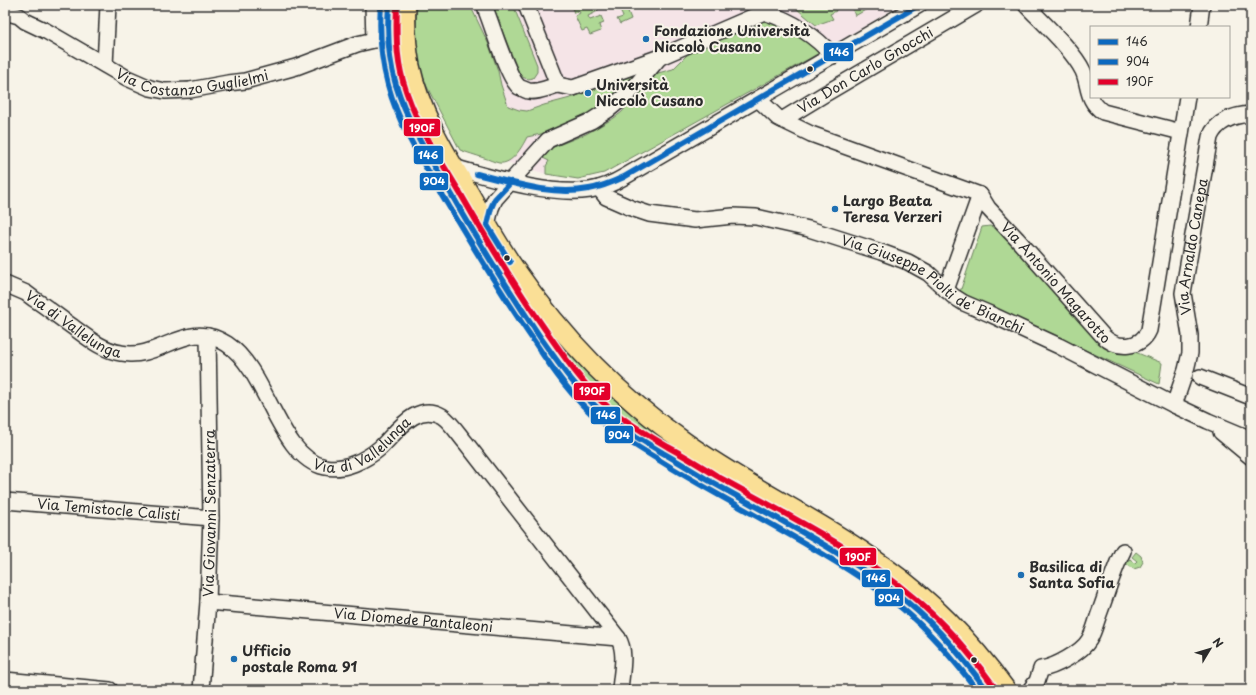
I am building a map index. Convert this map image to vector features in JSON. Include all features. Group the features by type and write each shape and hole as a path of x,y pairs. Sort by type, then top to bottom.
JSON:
{"main road":[{"path":"389,5 382,40 399,94 415,130 487,225 513,267 557,325 597,369 627,397 673,434 698,452 853,546 901,579 938,610 958,631 978,653 1006,690"},
{"path":"406,5 406,40 410,67 446,171 508,289 568,376 585,396 614,421 638,438 847,559 878,579 898,594 927,620 961,657 987,690"}],"street":[{"path":"105,65 108,5"},
{"path":"373,5 382,40"},
{"path":"485,5 513,79 520,87 529,91 539,91 558,85 574,88 660,58 763,9 806,31 820,42 833,56"},
{"path":"526,5 558,85"},
{"name":"Via Don Carlo Gnocchi","path":"446,171 559,191 599,188 624,177 919,5"},
{"name":"Via Don Carlo Gnocchi","path":"758,99 774,115 782,120 976,5"},
{"path":"1026,5 1076,59 1083,73 1090,98 1097,108 1102,112 1181,132"},
{"path":"1199,26 1202,5"},
{"name":"Via Costanzo Guglielmi","path":"5,12 19,16 25,21 46,31 127,78 150,88 165,91 182,91 228,82 245,81 296,67 357,44 382,40"},
{"path":"487,225 495,199 548,140 591,121 608,110 631,92 660,58"},
{"name":"Via Antonio Magarotto","path":"980,194 988,208 1102,336 1111,343 1117,345 1126,346 1136,344 1145,337 1150,326 1187,98"},
{"name":"Via Arnaldo Canepa","path":"1174,405 1189,358 1190,341 1182,293 1210,137 1215,128 1229,118 1238,115 1251,114"},
{"path":"782,120 811,134 980,194 946,290"},
{"name":"Via Giuseppe Piolti de' Bianchi","path":"599,188 606,197 649,214 695,220 749,216 781,222 824,234 908,262 928,273 958,301 1052,342 1174,405 1251,439"},
{"name":"Via di Vallelunga","path":"5,284 26,293 98,344 110,350 121,353 133,354 148,351 191,335 199,334 217,339 229,345 245,360 290,440 303,455 309,460 320,465 335,468 354,464 380,448 406,422 419,414 432,413 443,417 466,443 622,644 623,653 620,690"},
{"name":"Via Giovanni Senzaterra","path":"201,690 208,602 212,518 208,336"},
{"path":"1200,377 1251,397"},
{"path":"1208,421 1251,457"},
{"name":"Via Temistocle Calisti","path":"5,501 212,518"},
{"path":"1030,690 1037,681 1041,669 1070,656 1079,650 1089,640 1111,583 1114,570 1123,551"},
{"name":"Via Diomede Pantaleoni","path":"208,602 618,638"},
{"path":"5,680 110,690"}],"shaded area":[{"name":"Università Niccolò Cusano","path":"417,5 900,5 821,52 604,173 578,179 546,174 506,162 500,163 460,150 426,85 421,71 416,17"}],"green space":[{"path":"417,5 470,5 489,45 508,106 519,110 527,111 574,97 599,85 632,74 636,75 633,81 606,104 560,130 527,137 512,158 504,163 495,162 460,150 426,85 421,71 415,44"},
{"path":"492,5 513,5 537,65 537,72 533,78 525,78 519,73"},
{"path":"571,5 596,5 598,11 588,16 590,20 601,16 604,23 599,25 601,31 590,35 587,29 582,31 575,16 580,13 579,11 574,13"},
{"path":"611,5 627,5 626,6 631,19 620,24 617,19 623,17 618,6 612,7"},
{"path":"789,5 834,5 836,11 830,14 833,19 816,25 797,9"},
{"path":"851,5 874,5 855,16"},
{"path":"762,20 778,22 786,26 821,52 604,173 578,179 546,174 546,166 549,161 543,158 547,151 551,148 586,134 614,118 622,112 648,80 658,73 673,69 687,55"},
{"path":"990,226 998,229 1053,287 1077,319 1101,338 1162,363 1159,384 960,292 982,227"},
{"path":"547,325 721,477 629,423 610,408 585,384 543,327"},
{"path":"1136,552 1141,556 1143,562 1140,567 1134,569 1126,564 1130,559 1135,563 1137,561 1132,557"}],"transit line":[{"name":"904","path":"381,5 381,45 388,85 393,102 407,133 423,163 501,292 572,394 600,421 627,440 689,478 821,553 881,592 903,609 933,638 977,690"},
{"name":"146","path":"389,5 388,35 393,75 401,101 415,131 431,161 487,255 540,337 577,387 604,414 633,435 708,480 836,552 884,584 907,602 940,632 987,690"},
{"name":"190F","path":"397,5 397,43 399,62 408,97 421,127 515,285 584,383 609,408 638,429 717,476 819,532 892,580 946,628 966,650 993,685"},
{"name":"146","path":"477,174 519,185 547,190 575,191 607,184 624,177 919,5"},
{"name":"146","path":"510,262 487,225 495,199 511,182"}],"place":[{"name":"Fondazione Università Niccolò Cusano","path":"646,39"},
{"name":"Università Niccolò Cusano","path":"588,93"},
{"name":"Largo Beata Teresa Verzeri","path":"835,209"},
{"name":"Basilica di Santa Sofia","path":"1021,575"},
{"name":"Ufficio postale Roma 91","path":"234,659"}]}
